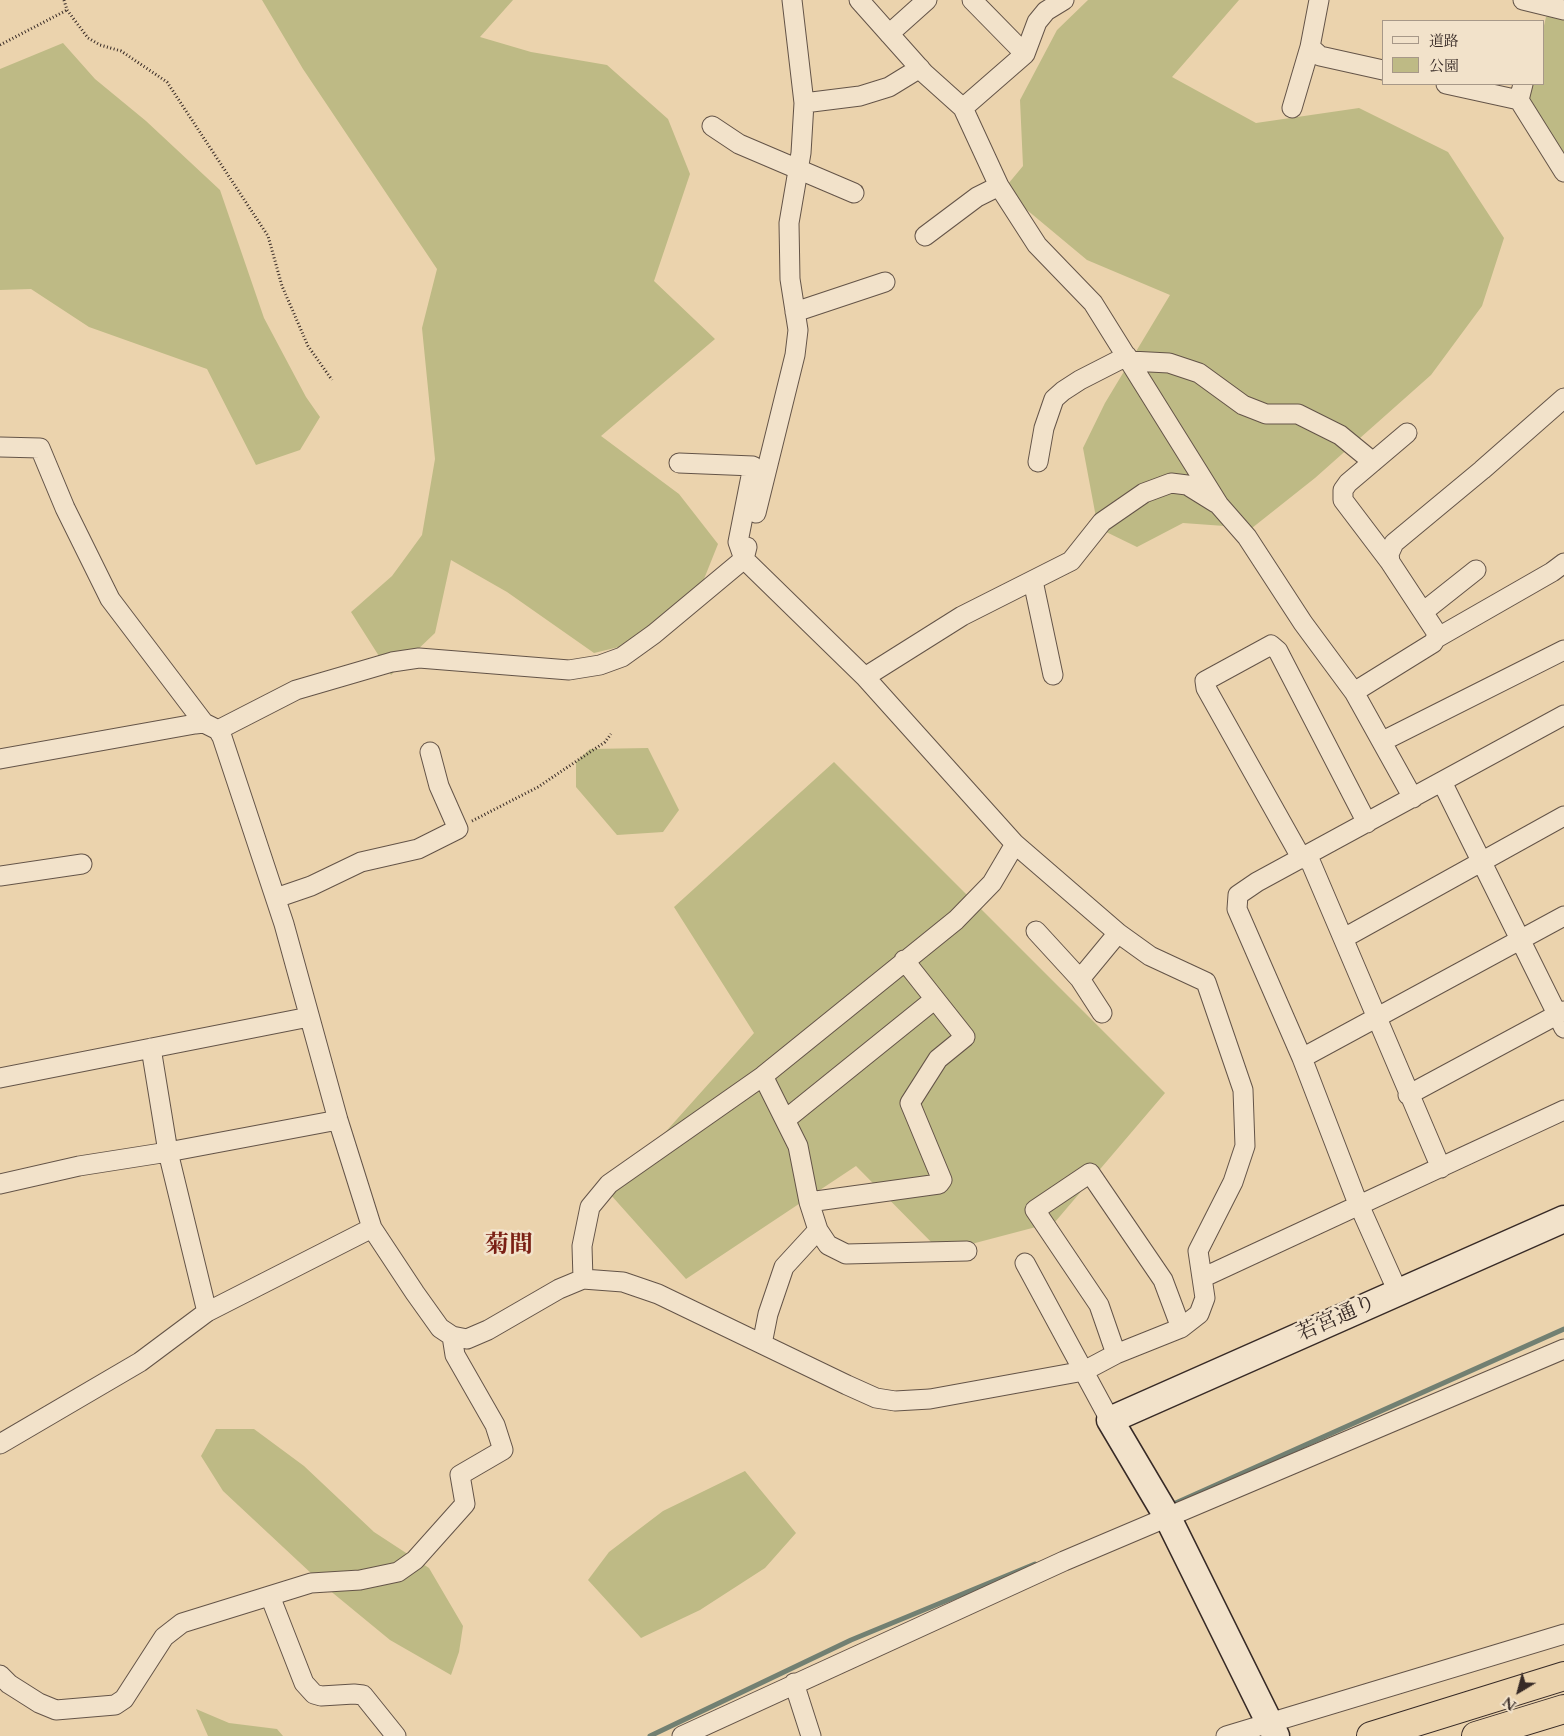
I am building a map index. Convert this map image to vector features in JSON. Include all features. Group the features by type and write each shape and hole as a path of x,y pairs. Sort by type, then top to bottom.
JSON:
{"highway":[{"path":"1371,1736 1564,1676"},
{"path":"1476,1736 1564,1709"}],"street":[{"path":"0,759 211,727 296,690 392,662 419,658 569,670 600,665 622,657 654,634 744,559 796,355 798,330 790,279 789,223 798,169 804,103 792,0"},
{"path":"859,0 920,68 963,108 998,186 1037,245 1093,303 1219,505 1247,537 1298,616 1354,692 1383,741 1413,798"},
{"path":"889,34 927,0"},
{"path":"972,0 1025,54"},
{"path":"963,108 1025,54 1037,22 1046,11 1064,0"},
{"path":"1292,108 1310,47 1318,0"},
{"path":"1534,9 1564,10"},
{"path":"1310,47 1320,56 1382,70"},
{"path":"804,103 860,96 882,90 920,68"},
{"path":"1455,85 1521,92 1564,172"},
{"path":"712,126 739,144 854,193"},
{"path":"925,236 977,197 998,186"},
{"path":"795,312 886,282"},
{"path":"1038,462 1044,428 1054,399 1080,380 1128,359 1169,363 1199,373 1243,404 1266,414 1298,414 1340,435 1373,462"},
{"path":"1390,562 1389,554 1394,543 1482,470 1564,398"},
{"path":"1407,433 1348,483 1342,490 1343,500 1390,562 1438,635 1435,639"},
{"path":"0,447 40,448 65,508 110,598 211,727 222,737 276,898 338,1120 372,1228 440,1328 452,1336 467,1339 488,1330 559,1289 582,1279 623,1282 658,1294 876,1398 895,1401 930,1399 1084,1371 1116,1354 1181,1328 1199,1314 1204,1298 1198,1251 1233,1182 1245,1146 1243,1090 1206,982 1150,956 1118,933 1015,844 865,677 744,559 738,542 753,466 679,463"},
{"path":"865,677 962,616 1070,561 1102,522 1144,492 1172,483 1187,485 1219,505"},
{"path":"1354,692 1435,639 1552,572 1564,563"},
{"path":"1422,612 1476,570"},
{"path":"1033,581 1053,675"},
{"path":"1368,823 1278,651 1271,645 1205,682 1206,688 1305,858 1344,938 1375,1018 1440,1168"},
{"path":"1383,741 1564,650"},
{"path":"1398,1292 1360,1205 1302,1058 1237,909 1238,895 1257,882 1305,858 1564,715"},
{"path":"276,898 312,886 361,862 418,848 458,829 439,786 430,752"},
{"path":"1408,1094 1562,1018 1520,939 1442,782"},
{"path":"1344,938 1564,816"},
{"path":"582,1279 582,1246 590,1207 609,1184 762,1076 956,920 992,883 1015,844"},
{"path":"0,876 82,864"},
{"path":"1302,1058 1564,916"},
{"path":"1036,931 1080,979 1102,1013"},
{"path":"1080,979 1118,933"},
{"path":"809,1202 939,1184 942,1180 910,1103 938,1059 965,1037 904,960"},
{"path":"785,1120 935,998"},
{"path":"0,1078 309,1017"},
{"path":"152,1048 168,1152 208,1312"},
{"path":"762,1076 798,1146 809,1202 818,1230 828,1245 846,1254 967,1251"},
{"path":"1202,1278 1564,1110"},
{"path":"0,1184 79,1166 168,1152 338,1120"},
{"path":"1116,1354 1099,1305 1035,1210 1090,1173 1163,1280 1181,1328"},
{"name":"若宮通り","path":"1110,1420 1564,1219"},
{"path":"4,1436 140,1362 208,1312 372,1228"},
{"path":"762,1344 768,1314 784,1267 818,1230"},
{"path":"1025,1263 1110,1420 1168,1518 1273,1730"},
{"path":"0,1675 9,1684 39,1703 56,1710 115,1704 124,1699 164,1637 182,1623 311,1583 360,1580 398,1572 414,1560 465,1504 460,1475 503,1450 495,1425 455,1355 452,1336"},
{"path":"682,1736 794,1683 1064,1561 1564,1348"},
{"path":"270,1596 304,1683 314,1694 321,1696 362,1695 396,1736"},
{"path":"1226,1736 1273,1730 1564,1634"},
{"path":"794,1683 811,1736"}],"path":[{"path":"64,0 67,10 88,38 100,45 121,51 167,82 268,236 282,286 308,346 332,380"},
{"path":"0,45 67,10"},
{"path":"458,829 538,786 605,742 611,734"}],"green space":[{"path":"262,0 513,0 480,37 531,52 607,65 668,119 690,174 654,281 715,339 601,436 679,494 718,544 696,599 652,639 594,653 507,592 451,560 435,633 391,675 351,612 392,576 422,535 435,459 422,328 437,269 303,69"},
{"path":"1088,0 1239,0 1172,77 1256,123 1359,108 1448,152 1504,238 1482,306 1431,375 1315,478 1252,528 1183,523 1137,547 1098,528 1083,448 1105,403 1170,295 1087,260 1003,190 1023,166 1020,100 1057,30"},
{"path":"1552,14 1564,17 1564,160 1528,100 1529,85 1544,85 1544,26 1546,17"},
{"path":"63,43 95,79 146,121 220,190 264,318 306,397 320,417 300,450 256,465 207,369 89,327 31,289 0,290 0,69"},
{"path":"648,748 679,810 663,832 617,835 576,787 576,762 590,749"},
{"path":"834,762 1165,1093 1055,1222 941,1252 856,1166 686,1279 610,1194 754,1033 674,907"},
{"path":"216,1429 254,1429 304,1466 374,1532 429,1568 463,1626 459,1652 451,1675 390,1640 328,1589 223,1491 201,1456"},
{"path":"745,1471 796,1533 765,1568 700,1610 641,1638 588,1580 609,1552 663,1511"},
{"path":"196,1709 229,1723 277,1729 283,1736 208,1736"}],"waterway":[{"path":"1169,1506 1564,1329"},
{"path":"650,1736 851,1640 1035,1564"}],"district":[{"name":"菊間","path":"509,1246"}]}
